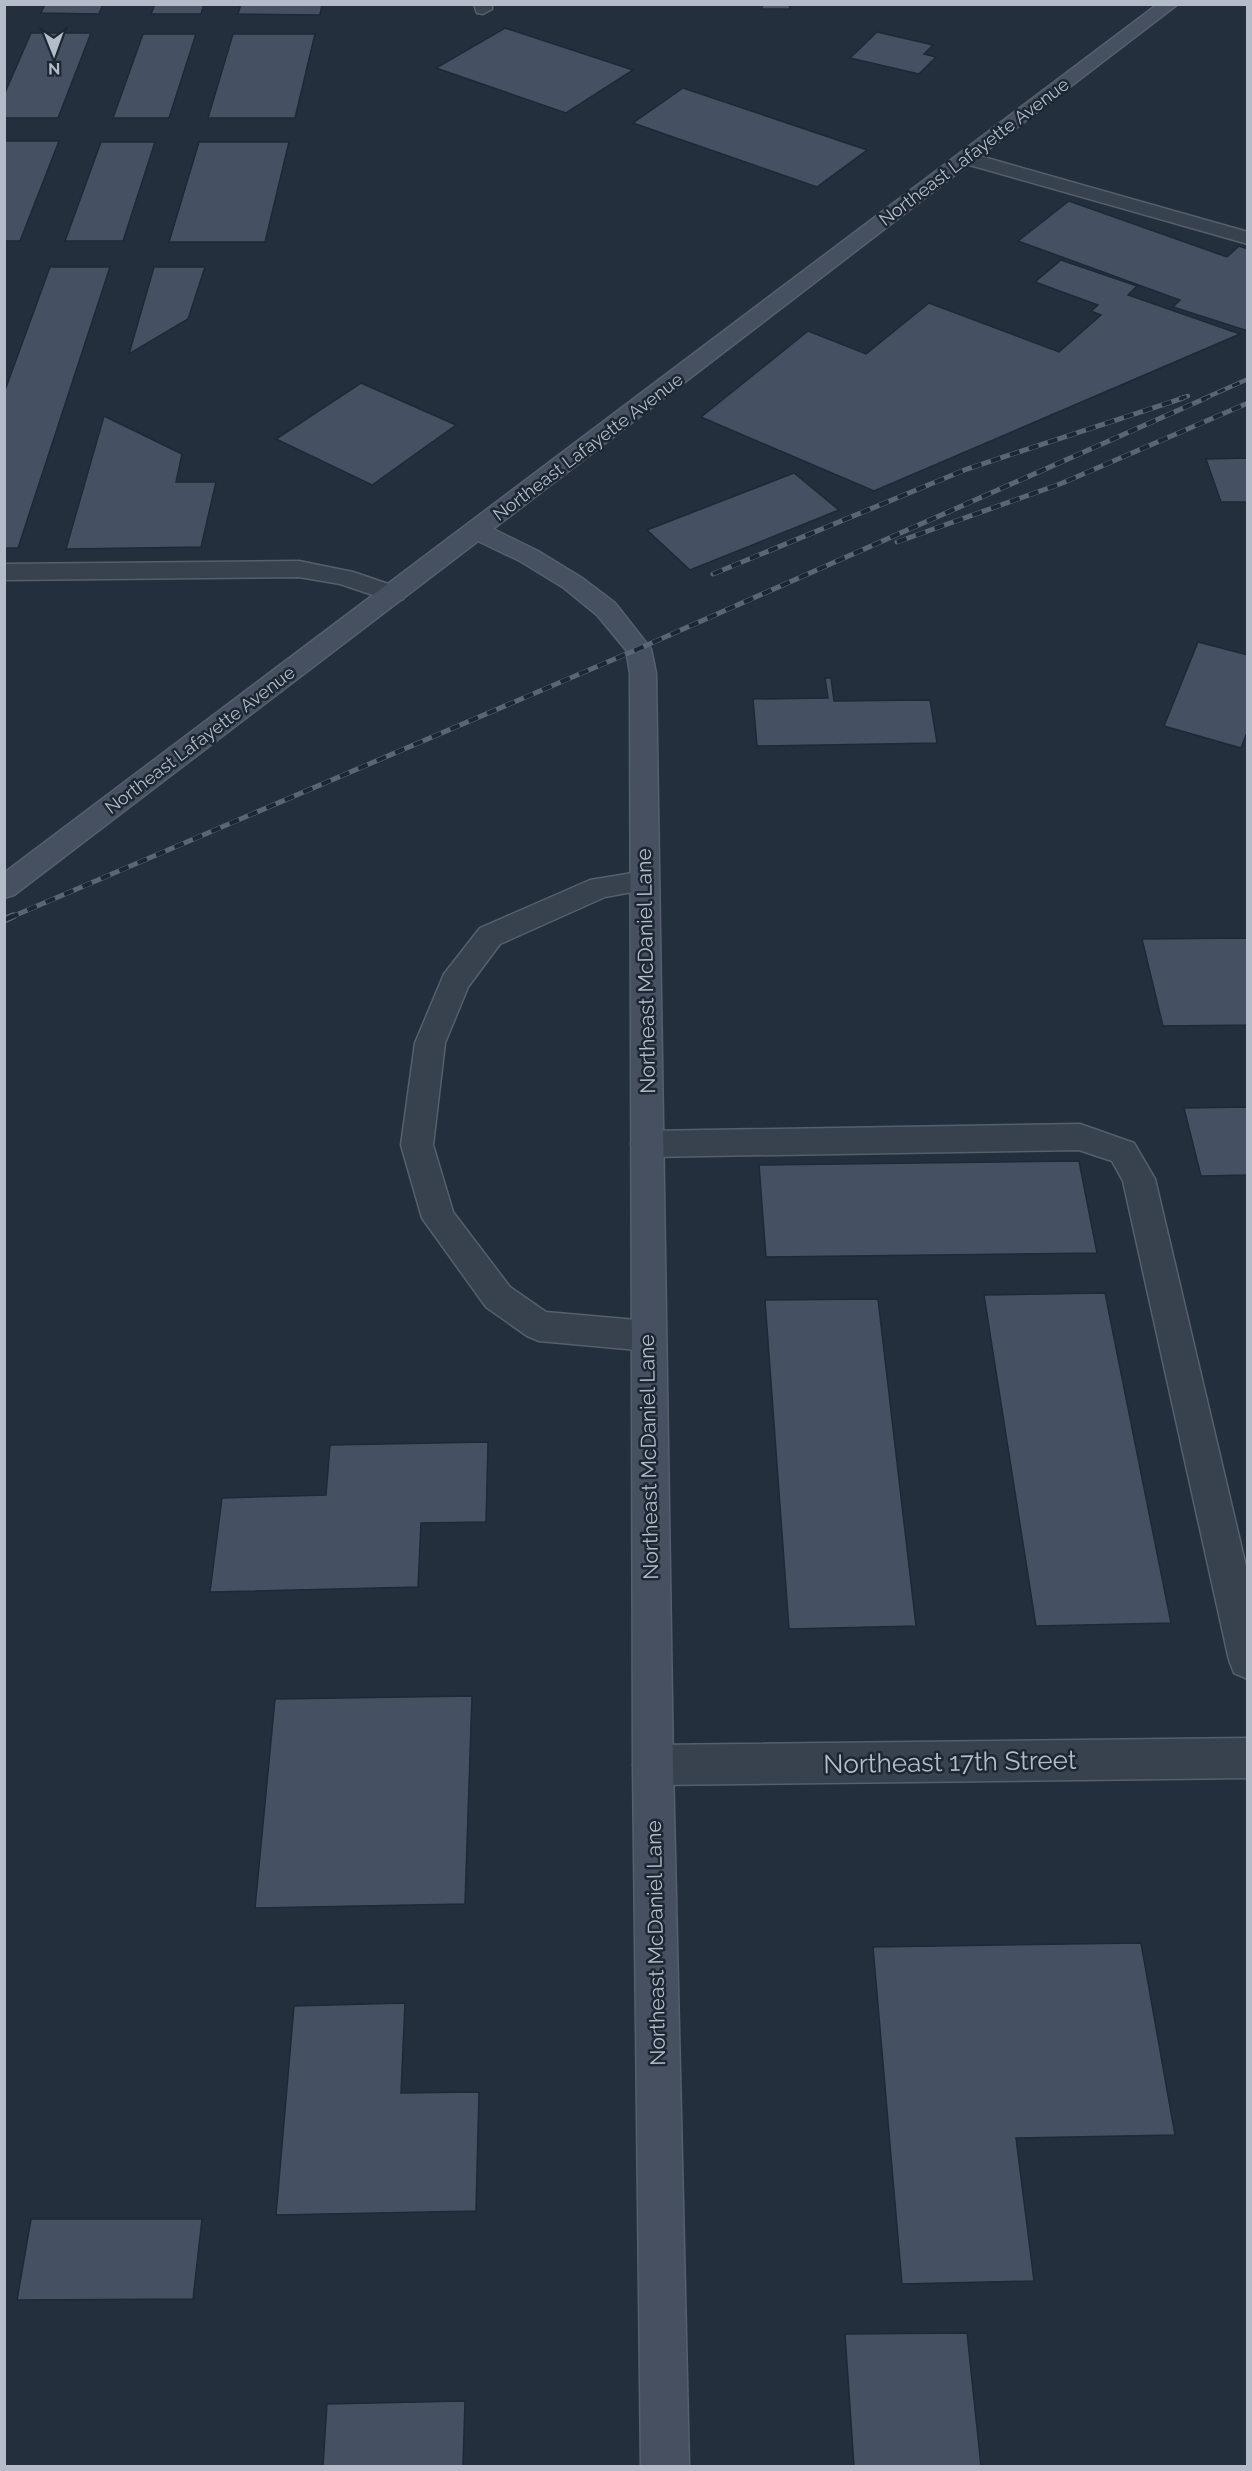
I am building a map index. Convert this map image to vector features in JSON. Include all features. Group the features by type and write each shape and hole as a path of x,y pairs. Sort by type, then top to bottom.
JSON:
{"main road":[{"name":"Northeast Lafayette Avenue","path":"4,888 478,531 1170,4"},
{"name":"Northeast McDaniel Lane","path":"478,531 529,556 573,583 606,609 638,649 643,673 653,1765 665,2466"}],"street":[{"path":"966,158 1248,238"},
{"path":"4,572 299,569 344,577 394,594"},
{"path":"645,881 600,887 490,936 455,982 430,1043 417,1145 438,1218 498,1297 539,1326 648,1335"},
{"path":"647,1144 1080,1137 1123,1152 1139,1179 1248,1660"},
{"name":"Northeast 17th Street","path":"653,1765 1248,1758"}],"building":[{"path":"45,4 103,4 99,14 41,13"},
{"path":"155,4 204,4 201,14 151,14"},
{"path":"241,4 322,4 320,15 238,14"},
{"path":"762,4 789,4 790,9 762,9"},
{"path":"505,28 633,70 566,113 436,68"},
{"path":"877,32 933,45 924,54 936,57 919,74 850,58"},
{"path":"31,33 91,33 58,118 4,118 4,95"},
{"path":"143,34 196,34 169,118 113,118"},
{"path":"233,34 315,34 295,118 208,118"},
{"path":"683,88 867,150 817,187 633,123"},
{"path":"4,141 59,141 20,241 4,241"},
{"path":"101,142 155,142 123,241 65,241"},
{"path":"199,142 289,142 265,242 169,242"},
{"path":"1069,201 1227,257 1239,246 1248,249 1248,331 1173,307 1180,300 1018,241"},
{"path":"1061,260 1137,286 1128,295 1240,334 874,491 701,417 808,331 866,354 929,303 1059,352 1101,315 1091,311 1098,305 1035,282"},
{"path":"50,267 110,267 18,548 4,548 4,393"},
{"path":"154,267 205,267 188,319 129,354"},
{"path":"361,383 456,425 372,485 276,439"},
{"path":"104,416 182,454 176,482 216,482 201,547 66,549"},
{"path":"1248,458 1248,502 1221,502 1206,459"},
{"path":"794,473 839,510 690,570 647,530"},
{"path":"1198,642 1248,655 1248,730 1241,748 1164,726"},
{"path":"825,678 831,678 834,701 930,700 937,743 757,746 753,699 828,698"},
{"path":"1248,938 1248,1025 1163,1026 1142,939"},
{"path":"1248,1107 1248,1175 1201,1176 1184,1108"},
{"path":"1079,1161 1097,1253 766,1257 759,1165"},
{"path":"1105,1293 1171,1623 1036,1626 984,1295"},
{"path":"878,1299 916,1626 789,1629 765,1300"},
{"path":"488,1442 486,1522 421,1523 418,1587 210,1592 222,1498 326,1495 330,1445"},
{"path":"472,1696 465,1904 255,1908 275,1699"},
{"path":"1141,1943 1175,2135 1016,2138 1034,2281 902,2284 873,1947"},
{"path":"405,2003 401,2093 479,2092 476,2211 276,2215 294,2006"},
{"path":"31,2219 202,2219 193,2299 17,2300"},
{"path":"967,2333 981,2466 854,2466 845,2334"},
{"path":"465,2401 463,2466 323,2466 327,2404"}],"railway":[{"path":"1203,399 1248,379"},
{"path":"1179,399 1188,396"},
{"path":"713,574 967,469 1183,398"},
{"path":"9,918 638,649 1206,398"},
{"path":"897,542 1060,484 1248,403"},
{"path":"4,920 13,916"}]}
